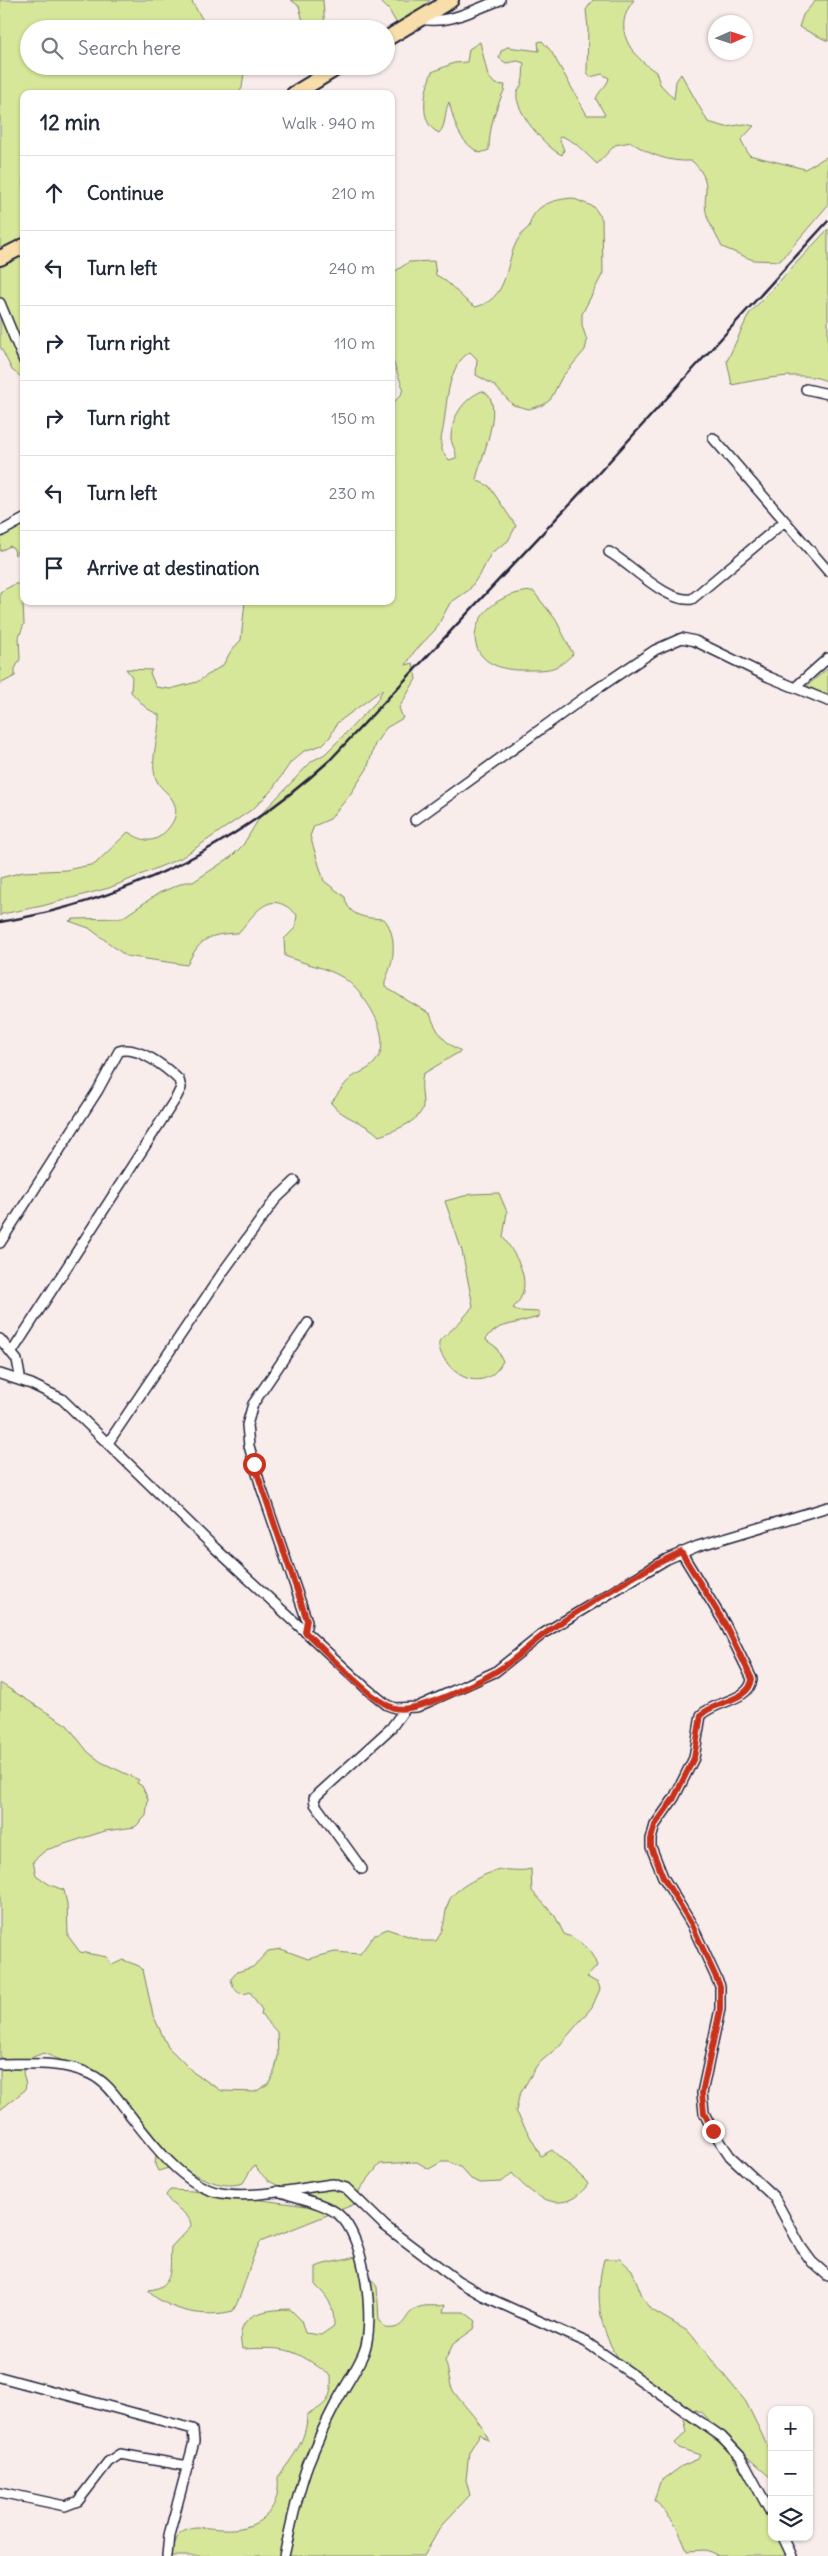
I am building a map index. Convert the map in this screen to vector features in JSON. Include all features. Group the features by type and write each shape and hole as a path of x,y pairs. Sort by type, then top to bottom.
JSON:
{"main road":[{"path":"395,34 451,0"},
{"path":"301,90 325,75"},
{"path":"0,258 20,248"}],"street":[{"path":"420,19 430,21 449,19 500,0"},
{"path":"0,303 20,351"},
{"path":"806,389 828,394"},
{"path":"713,438 828,570"},
{"path":"0,532 20,521"},
{"path":"609,552 668,594 679,600 692,599 784,521"},
{"path":"415,820 584,697 655,650 675,640 682,638 695,642 769,677 828,701"},
{"path":"800,684 828,658"},
{"path":"0,1243 98,1090 119,1051 128,1050 143,1054 180,1080 181,1088 176,1098 12,1352"},
{"path":"108,1443 225,1268 275,1200 295,1181"},
{"path":"305,1632 307,1620 260,1488 249,1446 247,1430 253,1404 308,1323"},
{"path":"0,1339 17,1360 21,1380"},
{"path":"0,1374 21,1380 62,1398 305,1632 366,1688 387,1705 405,1709 417,1707 495,1672 566,1618 681,1552 828,1507"},
{"path":"681,1552 725,1624 752,1679 750,1686 742,1694 712,1707 701,1715 694,1758 674,1798 655,1825 651,1839 651,1847 663,1877 692,1925 720,1986 720,2010 702,2093 704,2113 713,2131 730,2156 774,2197 801,2247 812,2262 828,2276"},
{"path":"362,1869 316,1804 314,1798 392,1728 405,1709"},
{"path":"0,2064 50,2065 90,2074 110,2088 152,2142 173,2165 192,2180 215,2192 237,2194 333,2184 341,2185 385,2226 458,2281 484,2296 586,2342 722,2437 740,2456 768,2508"},
{"path":"275,2190 320,2205 337,2214 346,2222 359,2253 368,2297 369,2326 365,2351 335,2405 308,2464 284,2556"},
{"path":"0,2377 191,2428 194,2433 194,2442 169,2534 167,2556"},
{"path":"0,2492 65,2506 78,2500 108,2462 120,2454 188,2466"},
{"path":"785,2541 792,2556"}],"green space":[{"path":"0,0 191,0 203,20 20,20 20,75 244,75 241,90 20,90 20,376 12,370 0,346"},
{"path":"291,0 323,0 324,20 303,20 299,6"},
{"path":"379,0 430,0 410,20 398,26 389,10"},
{"path":"593,0 634,0 627,10 624,31 638,58 656,72 660,84 674,99 676,81 681,74 708,122 726,127 745,124 754,126 741,140 749,155 805,169 828,156 828,205 780,261 753,260 722,247 708,219 704,177 692,161 660,157 645,151 631,142 615,145 597,164 575,143 562,136 559,138 564,150 562,155 540,137 526,119 517,101 517,93 523,81 524,63 518,61 506,63 499,58 501,51 507,47 539,51 538,42 542,41 551,51 587,115 605,115 596,99 609,78 602,74 590,77 587,72 588,28 586,10"},
{"path":"816,0 828,0 828,41 799,27 803,15"},
{"path":"480,42 488,76 495,84 505,85 492,124 489,150 480,153 467,143 458,131 449,102 442,130 439,133 432,128 425,114 425,96 432,72 454,63 467,62 469,49"},
{"path":"572,198 594,207 602,219 603,273 582,314 582,325 587,341 585,350 562,377 550,400 543,405 529,409 513,405 494,385 476,375 477,359 470,352 457,365 448,394 441,447 449,460 456,458 451,439 453,424 464,404 475,394 482,391 489,397 492,406 492,418 490,432 476,480 489,486 516,526 508,541 491,553 469,590 450,603 436,629 414,652 406,665 413,663 416,679 399,708 403,718 386,728 375,744 367,769 349,796 330,819 314,826 310,836 324,881 345,897 350,909 354,912 365,917 384,919 388,924 392,936 393,950 392,962 385,987 430,1014 441,1036 461,1051 423,1074 423,1105 422,1111 418,1116 406,1125 379,1136 336,1109 331,1103 347,1081 375,1062 381,1052 380,1028 368,1004 351,984 342,977 285,956 284,939 295,928 297,915 287,907 279,903 271,903 258,911 238,933 213,936 206,939 196,949 187,965 126,956 89,928 69,921 74,919 122,918 159,893 185,882 193,882 231,857 243,845 263,812 312,761 325,754 341,738 376,702 383,689 337,723 330,737 322,745 304,751 291,762 271,791 254,808 181,858 109,888 0,916 0,878 23,872 66,870 95,864 128,832 139,838 151,840 159,837 170,826 175,816 175,806 171,798 158,784 154,769 159,715 146,708 131,692 132,677 126,669 152,670 150,673 156,687 170,689 197,682 223,665 231,651 241,640 245,605 395,605 395,401 401,395 403,388 395,367 395,271 409,262 434,261 436,275 476,307 489,301 498,293 514,247 520,236 529,227 535,213 544,205 557,200"},
{"path":"828,229 828,382 819,378 794,376 767,378 732,385 727,361 749,314"},
{"path":"0,525 4,528 20,525 20,547 15,555 14,549 10,546 0,551"},
{"path":"15,584 20,584 20,605 23,605 24,624 19,637 20,659 15,669 15,676 0,684 0,592"},
{"path":"533,591 556,620 573,654 558,666 542,670 503,668 486,660 477,648 475,633 481,618 492,605 510,595"},
{"path":"828,668 828,696 807,686"},
{"path":"499,1193 507,1212 503,1237 519,1263 524,1281 520,1299 513,1308 519,1311 539,1312 539,1317 500,1327 487,1336 486,1340 496,1347 503,1361 490,1376 474,1380 458,1374 451,1368 440,1352 439,1347 440,1340 461,1321 473,1306 462,1251 445,1201 472,1194"},
{"path":"0,1683 67,1725 88,1752 101,1762 139,1780 137,1783 142,1786 148,1799 146,1816 135,1827 105,1831 46,1850 33,1861 36,1875 50,1885 64,1890 67,1904 68,1936 80,1952 107,1957 112,1965 123,1960 139,1966 143,1970 153,2015 168,2047 194,2073 222,2091 255,2092 268,2084 275,2070 278,2056 277,2032 261,2015 262,2010 250,1992 243,1994 237,1992 233,1986 231,1979 237,1972 253,1967 268,1951 281,1949 308,1959 335,1952 360,1954 374,1935 387,1929 423,1941 436,1941 442,1930 449,1901 457,1891 472,1881 495,1871 531,1869 532,1891 555,1916 564,1934 575,1939 589,1950 595,1960 597,1966 587,1977 598,1983 600,1989 592,2007 559,2046 537,2065 519,2096 516,2111 541,2156 552,2150 588,2184 579,2194 569,2200 559,2202 549,2201 529,2190 512,2173 502,2182 480,2183 471,2179 460,2167 449,2162 441,2162 429,2169 417,2162 380,2164 360,2189 355,2204 260,2242 233,2311 211,2314 190,2312 169,2305 150,2293 149,2290 164,2285 169,2274 171,2247 191,2226 188,2217 166,2195 170,2190 193,2191 307,2206 307,2198 293,2190 274,2184 255,2166 243,2183 234,2185 216,2183 174,2168 158,2171 155,2165 156,2155 138,2121 89,2071 43,2053 26,2060 23,2073 26,2084 25,2090 0,2110"},
{"path":"357,2256 377,2287 379,2319 385,2328 401,2325 413,2311 427,2306 445,2305 443,2312 464,2312 476,2321 474,2329 453,2344 445,2361 452,2389 478,2421 489,2441 480,2434 469,2452 466,2480 470,2495 441,2526 424,2556 169,2556 177,2537 186,2529 196,2527 235,2529 246,2527 256,2523 271,2510 278,2490 278,2477 302,2441 307,2415 319,2408 327,2400 331,2376 308,2360 290,2351 270,2348 242,2349 242,2328 252,2316 269,2311 290,2309 301,2320 305,2333 321,2335 334,2326 334,2320 330,2304 325,2295 316,2286 316,2267"},
{"path":"604,2259 620,2259 632,2270 643,2298 652,2310 689,2332 746,2402 768,2447 768,2475 719,2432 702,2412 695,2410 692,2416 698,2424 728,2450 753,2489 768,2502 768,2541 785,2541 787,2544 784,2556 717,2556 704,2550 687,2551 677,2527 654,2501 660,2482 682,2466 698,2459 700,2455 679,2448 675,2443 687,2432 684,2418 636,2379 615,2353 603,2324 600,2308 601,2276"}],"railway":[{"path":"0,922 46,913 91,900 135,884 217,844 256,819 294,791 330,760 596,476 828,221"}],"route":[{"path":"254,1464 260,1488 307,1620 305,1632 366,1688 387,1705 395,1708 417,1707 495,1672 518,1656 544,1633 574,1613 681,1552 725,1624 752,1679 748,1690 712,1707 701,1715 694,1758 674,1798 655,1825 651,1839 651,1847 663,1877 672,1895 692,1925 714,1969 720,1986 720,2010 706,2063 702,2093 704,2113 713,2131"}]}
